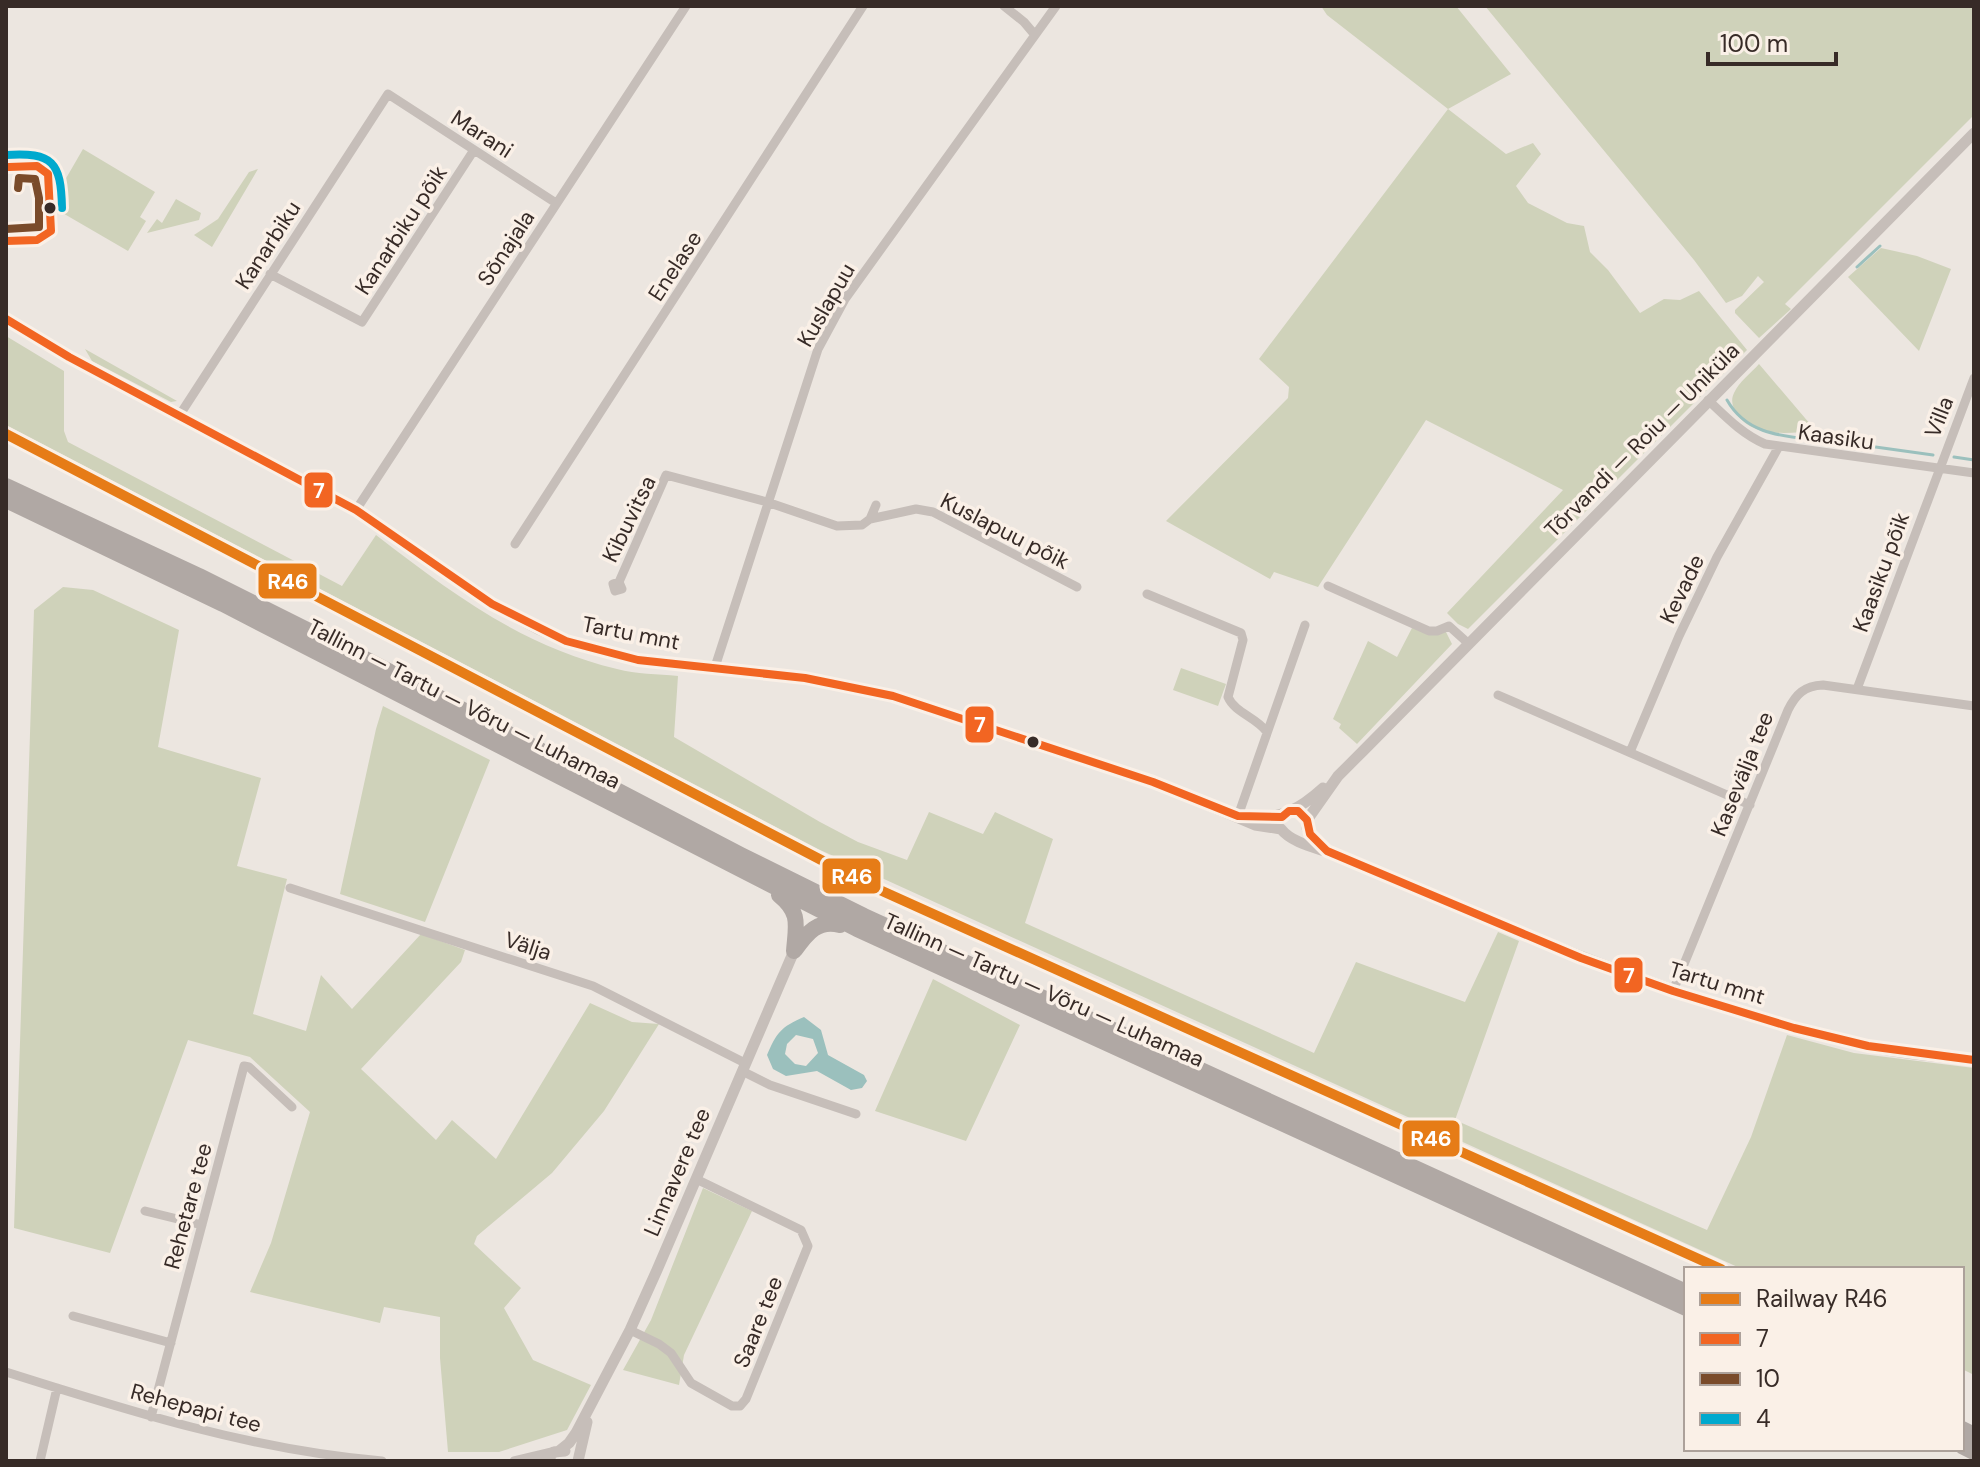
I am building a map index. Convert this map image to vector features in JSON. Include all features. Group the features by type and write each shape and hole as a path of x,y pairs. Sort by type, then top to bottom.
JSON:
{"highway":[{"path":"6,477 74,512 82,523"},
{"name":"Tallinn — Tartu — Võru — Luhamaa","path":"6,486 199,576 369,661 864,916 1684,1291"},
{"name":"Tallinn — Tartu — Võru — Luhamaa","path":"6,500 223,604 857,929 1684,1307"},
{"path":"765,884 794,910 797,924 794,951"},
{"path":"794,951 809,931 824,923 857,929"}],"street":[{"name":"Sõnajala","path":"356,510 686,6"},
{"name":"Enelase","path":"515,544 863,6"},
{"path":"1004,6 1035,35"},
{"name":"Kuslapuu","path":"715,667 818,349 837,313 1056,6"},
{"name":"Marani","path":"388,94 556,203"},
{"name":"Kanarbiku","path":"179,416 388,94"},
{"name":"Tõrvandi — Roiu — Uniküla","path":"1294,810 1338,776 1974,133"},
{"name":"Kanarbiku põik","path":"270,274 362,322 474,150"},
{"name":"Tartu mnt","path":"6,319 69,357 356,510 492,604 538,629 595,650 638,660 805,678 893,696 1126,772 1255,825 1282,823"},
{"name":"Villa","path":"1938,468 1974,378"},
{"name":"Kaasiku","path":"1708,400 1750,438 1778,448 1974,473"},
{"name":"Kevade","path":"1630,752 1679,636 1717,557 1778,448"},
{"name":"Kaasiku põik","path":"1857,689 1938,468"},
{"name":"Kibuvitsa","path":"619,582 666,475 767,502"},
{"name":"Kuslapuu põik","path":"767,502 837,526 862,525 870,519 916,509 933,512 1077,587"},
{"path":"870,519 876,505"},
{"path":"1328,586 1429,631 1449,626 1469,644"},
{"path":"1147,594 1241,633 1243,640 1228,697 1233,706 1260,722 1267,732"},
{"path":"1238,816 1305,625"},
{"name":"Kasevälja tee","path":"1673,991 1788,710 1798,694 1815,685 1974,706"},
{"path":"1498,695 1750,805"},
{"name":"Tõrvandi — Roiu — Uniküla","path":"1307,824 1338,776"},
{"path":"1294,810 1302,813 1307,824 1302,835 1294,838 1286,836 1282,823 1294,810"},
{"name":"Tartu mnt","path":"1307,824 1314,840 1327,851"},
{"name":"Tartu mnt","path":"1294,838 1581,958 1673,991 1794,1028 1868,1046 1974,1060"},
{"name":"Välja","path":"290,888 593,986 744,1067 770,1085 856,1114"},
{"name":"Linnavere tee","path":"546,1461 569,1443 592,1406 630,1330 794,951"},
{"name":"Rehetare tee","path":"151,1417 244,1066 249,1067 292,1107"},
{"name":"Saare tee","path":"630,1330 671,1353 691,1383 732,1406 740,1406 746,1399 808,1246 801,1230 696,1179"},
{"path":"145,1211 202,1225"},
{"path":"73,1316 171,1343"},
{"name":"Rehepapi tee","path":"6,1372 151,1417 247,1442 382,1461"},
{"path":"40,1461 57,1388"},
{"name":"Linnavere tee","path":"559,1451 568,1452 577,1461 592,1406"},
{"path":"514,1461 559,1451"}],"green space":[{"path":"1321,6 1456,6 1511,74 1448,109 1327,15"},
{"path":"1485,6 1974,6 1974,115 1785,304 1791,309 1759,338 1735,310 1764,282 1758,276 1742,296 1726,303"},
{"path":"1448,109 1506,154 1533,143 1541,154 1516,186 1528,203 1567,223 1584,226 1590,252 1608,270 1640,313 1664,299 1680,300 1699,291 1747,350 1468,629 1447,613 1563,490 1426,420 1318,587 1274,572 1270,579 1166,521 1288,398 1289,387 1259,359"},
{"path":"83,149 155,192 140,217 146,221 128,251 54,208 53,191 61,187"},
{"path":"258,169 212,247 194,235 218,219 249,172"},
{"path":"176,199 201,213 199,220 147,233 157,219 162,223"},
{"path":"1881,248 1917,256 1951,269 1919,351 1848,277"},
{"path":"6,336 64,371 64,431 68,442 342,586 376,535 489,616 550,647 617,669 678,676 674,737 858,842 907,860 929,812 983,834 995,812 1053,839 1025,923 1314,1053 1356,962 1465,1002 1498,932 1519,941 1455,1120 1707,1230 1751,1137 1787,1035 1854,1053 1974,1068 1974,1375 1964,1370 1964,1267 1738,1267 818,849 6,425"},
{"path":"85,349 177,401 171,402 92,361"},
{"path":"1759,364 1816,431 1771,432 1750,426 1742,420 1733,406 1733,395"},
{"path":"63,587 93,590 179,630 158,747 261,778 237,866 287,879 253,1014 306,1031 321,975 352,1009 421,934 465,950 461,962 361,1069 436,1140 452,1120 496,1159 590,1003 632,1022 659,1024 604,1111 552,1173 477,1236 474,1244 521,1288 504,1308 533,1360 591,1385 567,1430 499,1452 448,1452 440,1358 440,1317 384,1307 380,1323 250,1292 271,1243 310,1112 250,1057 188,1040 110,1253 14,1228 34,610"},
{"path":"1412,628 1446,632 1452,644 1357,744 1333,719 1368,641 1397,657"},
{"path":"1181,668 1226,684 1218,706 1173,690"},
{"path":"383,706 490,760 425,922 340,894"},
{"path":"933,979 1020,1025 966,1141 875,1111"},
{"path":"703,1188 752,1211 684,1355 679,1385 623,1370 651,1320"}],"water":[{"path":"804,1017 821,1030 828,1055 864,1075 867,1081 862,1088 851,1090 817,1071 786,1076 773,1069 767,1055 777,1036 785,1027","holes":["796,1035 813,1039 818,1053 806,1066 795,1064 785,1054 787,1044"]}],"waterway":[{"path":"1857,267 1880,246"},
{"path":"1727,400 1736,412 1757,428 1783,436 1824,441"},
{"path":"1854,444 1933,455"},
{"path":"1954,457 1974,460"}],"rail line":[{"name":"R46","path":"6,434 871,886 1717,1267"}],"transit line":[{"name":"4","path":"6,155 34,156 51,163 59,180 62,208"},
{"name":"7","path":"6,241 37,240 51,231 48,174 37,166 9,167"},
{"name":"10","path":"6,229 39,227 39,198 35,179 19,178 18,188"},
{"name":"7","path":"6,319 69,357 356,510 492,604 566,641 638,660 805,678 893,696 1153,782 1238,816 1282,817 1289,811 1298,811 1307,820 1310,834 1327,851 1581,958 1673,991 1794,1028 1868,1046 1974,1060"}]}
